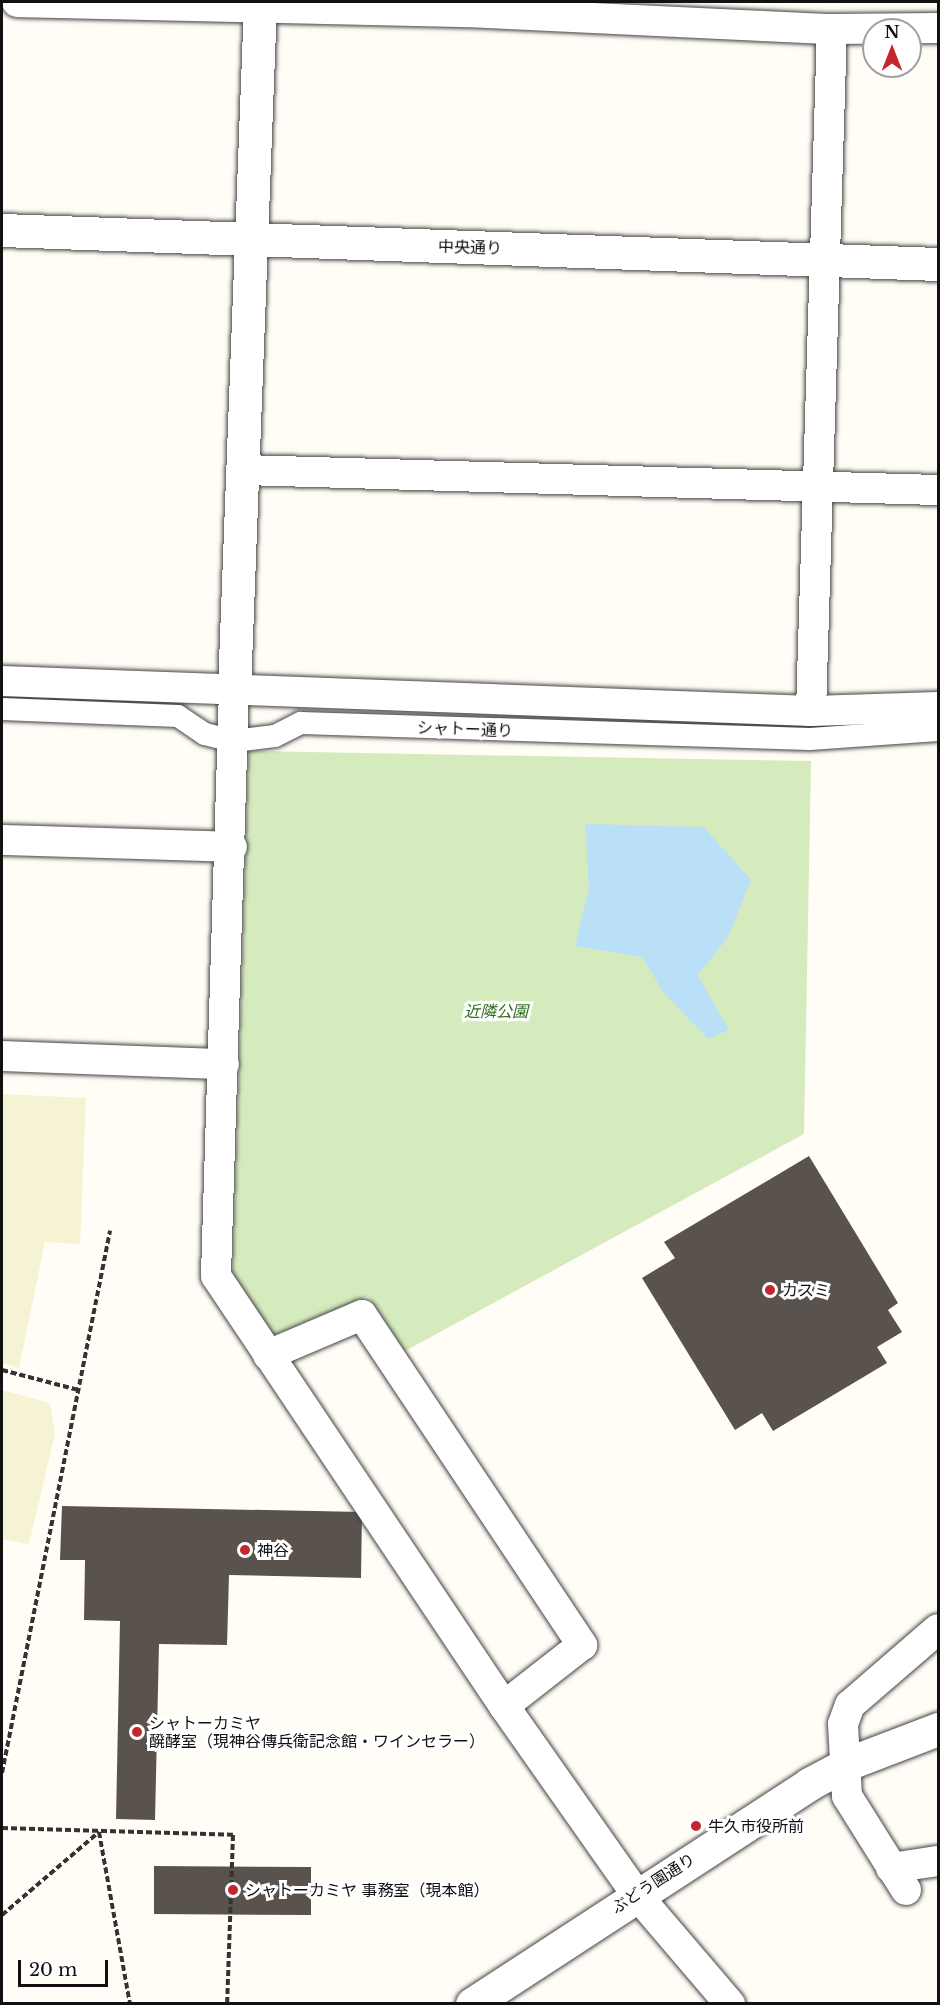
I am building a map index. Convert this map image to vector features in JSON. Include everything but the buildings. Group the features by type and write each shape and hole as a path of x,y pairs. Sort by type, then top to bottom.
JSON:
{"street":[{"path":"17,2 466,7 832,29 939,28"},
{"path":"259,5 234,689 232,847 216,1276 504,1706 636,1894 730,2004"},
{"path":"811,711 832,29"},
{"name":"中央通り","path":"2,230 939,264"},
{"path":"243,470 817,489 939,490"},
{"path":"2,681 811,711 939,707"},
{"name":"シャトー通り","path":"2,709 178,716 206,734 234,741 275,736 301,723 810,739 939,730"},
{"path":"2,840 232,847"},
{"path":"2,1056 224,1064"},
{"path":"268,1355 362,1315 582,1645 504,1706"},
{"path":"939,1629 850,1705 843,1724 847,1796 899,1879 939,1861"},
{"name":"ぶどう園通り","path":"472,2004 636,1894 844,1765 939,1729"}],"path":[{"path":"2,1773 110,1231"},
{"path":"2,1370 78,1390"},
{"path":"2,1828 233,1835 227,2004"},
{"path":"2,1915 99,1832"},
{"path":"99,1832 130,2004"}],"shaded area":[{"path":"2,1094 86,1098 80,1244 45,1242 19,1368 2,1363"},
{"path":"2,1390 50,1403 55,1434 29,1544 2,1539"}],"green space":[{"name":"近隣公園","path":"249,751 811,761 804,1134 405,1351 368,1296 274,1335 233,1276"}],"water":[{"path":"585,824 704,827 751,880 728,937 698,975 729,1030 708,1039 664,993 642,957 575,946 589,888"}],"place":[{"name":"カスミ","path":"770,1290"},
{"name":"神谷","path":"245,1550"},
{"name":"シャトーカミヤ 醗酵室（現神谷傳兵衛記念館・ワインセラー）","path":"137,1732"},
{"name":"牛久市役所前","path":"696,1826"},
{"name":"シャトーカミヤ 事務室（現本館）","path":"233,1890"}]}
